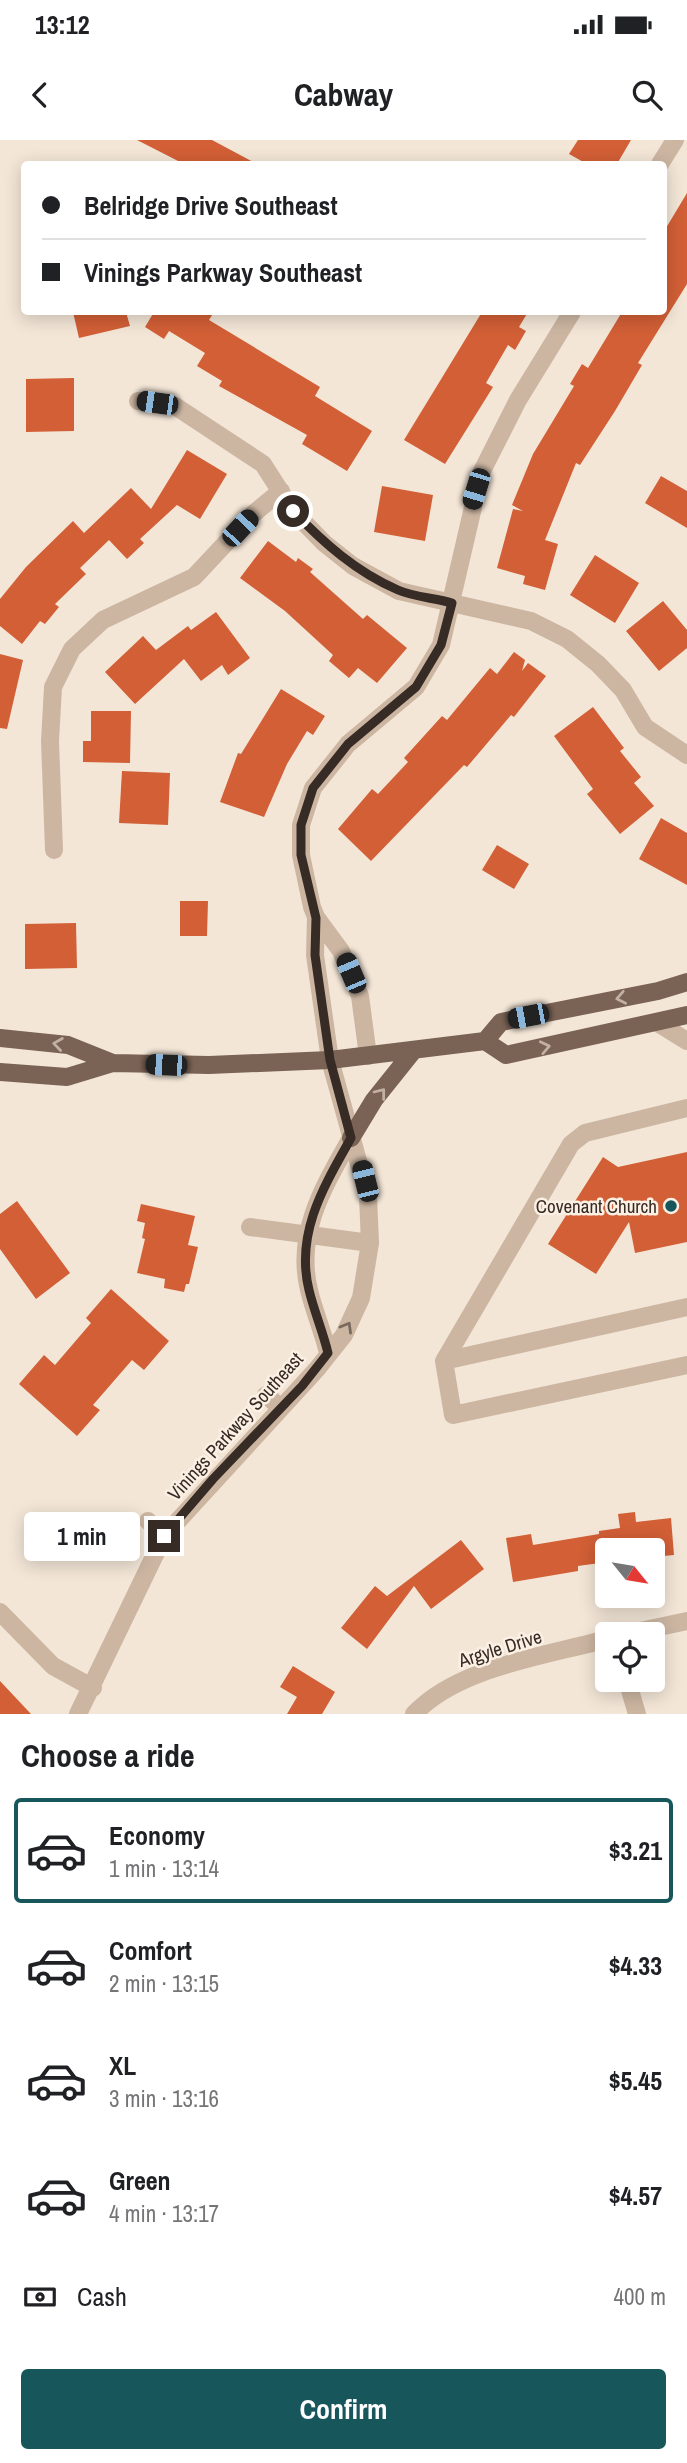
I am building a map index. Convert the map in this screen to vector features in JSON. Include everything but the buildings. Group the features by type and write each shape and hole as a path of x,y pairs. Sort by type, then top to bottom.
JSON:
{"main road":[{"path":"485,1041 502,1022 687,982"},
{"path":"0,1072 67,1077 113,1063 209,1065 330,1060 485,1041 506,1055 687,1015"},
{"path":"0,1038 68,1045 113,1063"},
{"path":"351,1138 374,1100 414,1050"}],"street":[{"path":"662,161 675,140"},
{"path":"368,1056 360,996 341,951 316,918 301,855 301,825 313,788 348,744 416,687 441,645 471,505 481,473 518,400 570,315"},
{"path":"138,401 176,406 263,464 293,511 324,543 353,566 400,591 531,621 567,639 598,664 622,690 645,727 668,745 687,755"},
{"path":"54,850 50,741 53,687 72,649 103,620 194,577 253,514 281,491"},
{"name":"Vinings Parkway Southeast","path":"78,1714 93,1688 136,1587 164,1536 344,1335 361,1298 370,1243 368,1197 330,1060 315,955 316,918"},
{"path":"658,1023 687,1041"},
{"path":"687,1108 585,1133 572,1144 444,1361 453,1415 687,1365"},
{"name":"Vinings Parkway Southeast","path":"328,1353 309,1290 306,1236 313,1210 351,1138"},
{"path":"250,1227 370,1243"},
{"path":"444,1361 687,1307"},
{"path":"266,1395 281,1408"},
{"path":"148,1521 164,1536"},
{"path":"0,1612 53,1666 93,1688"},
{"path":"665,1626 687,1621"},
{"name":"Argyle Drive","path":"414,1714 426,1701 472,1675 595,1642"},
{"path":"631,1692 637,1714"}],"place":[{"name":"Covenant Church","path":"671,1206"}],"route":[{"path":"164,1536 213,1479 302,1386 328,1353 309,1290 306,1236 313,1210 351,1138 330,1060 315,955 316,918 301,855 301,825 313,788 348,744 416,687 441,645 452,603 400,591 353,566 324,543 293,511"}]}
